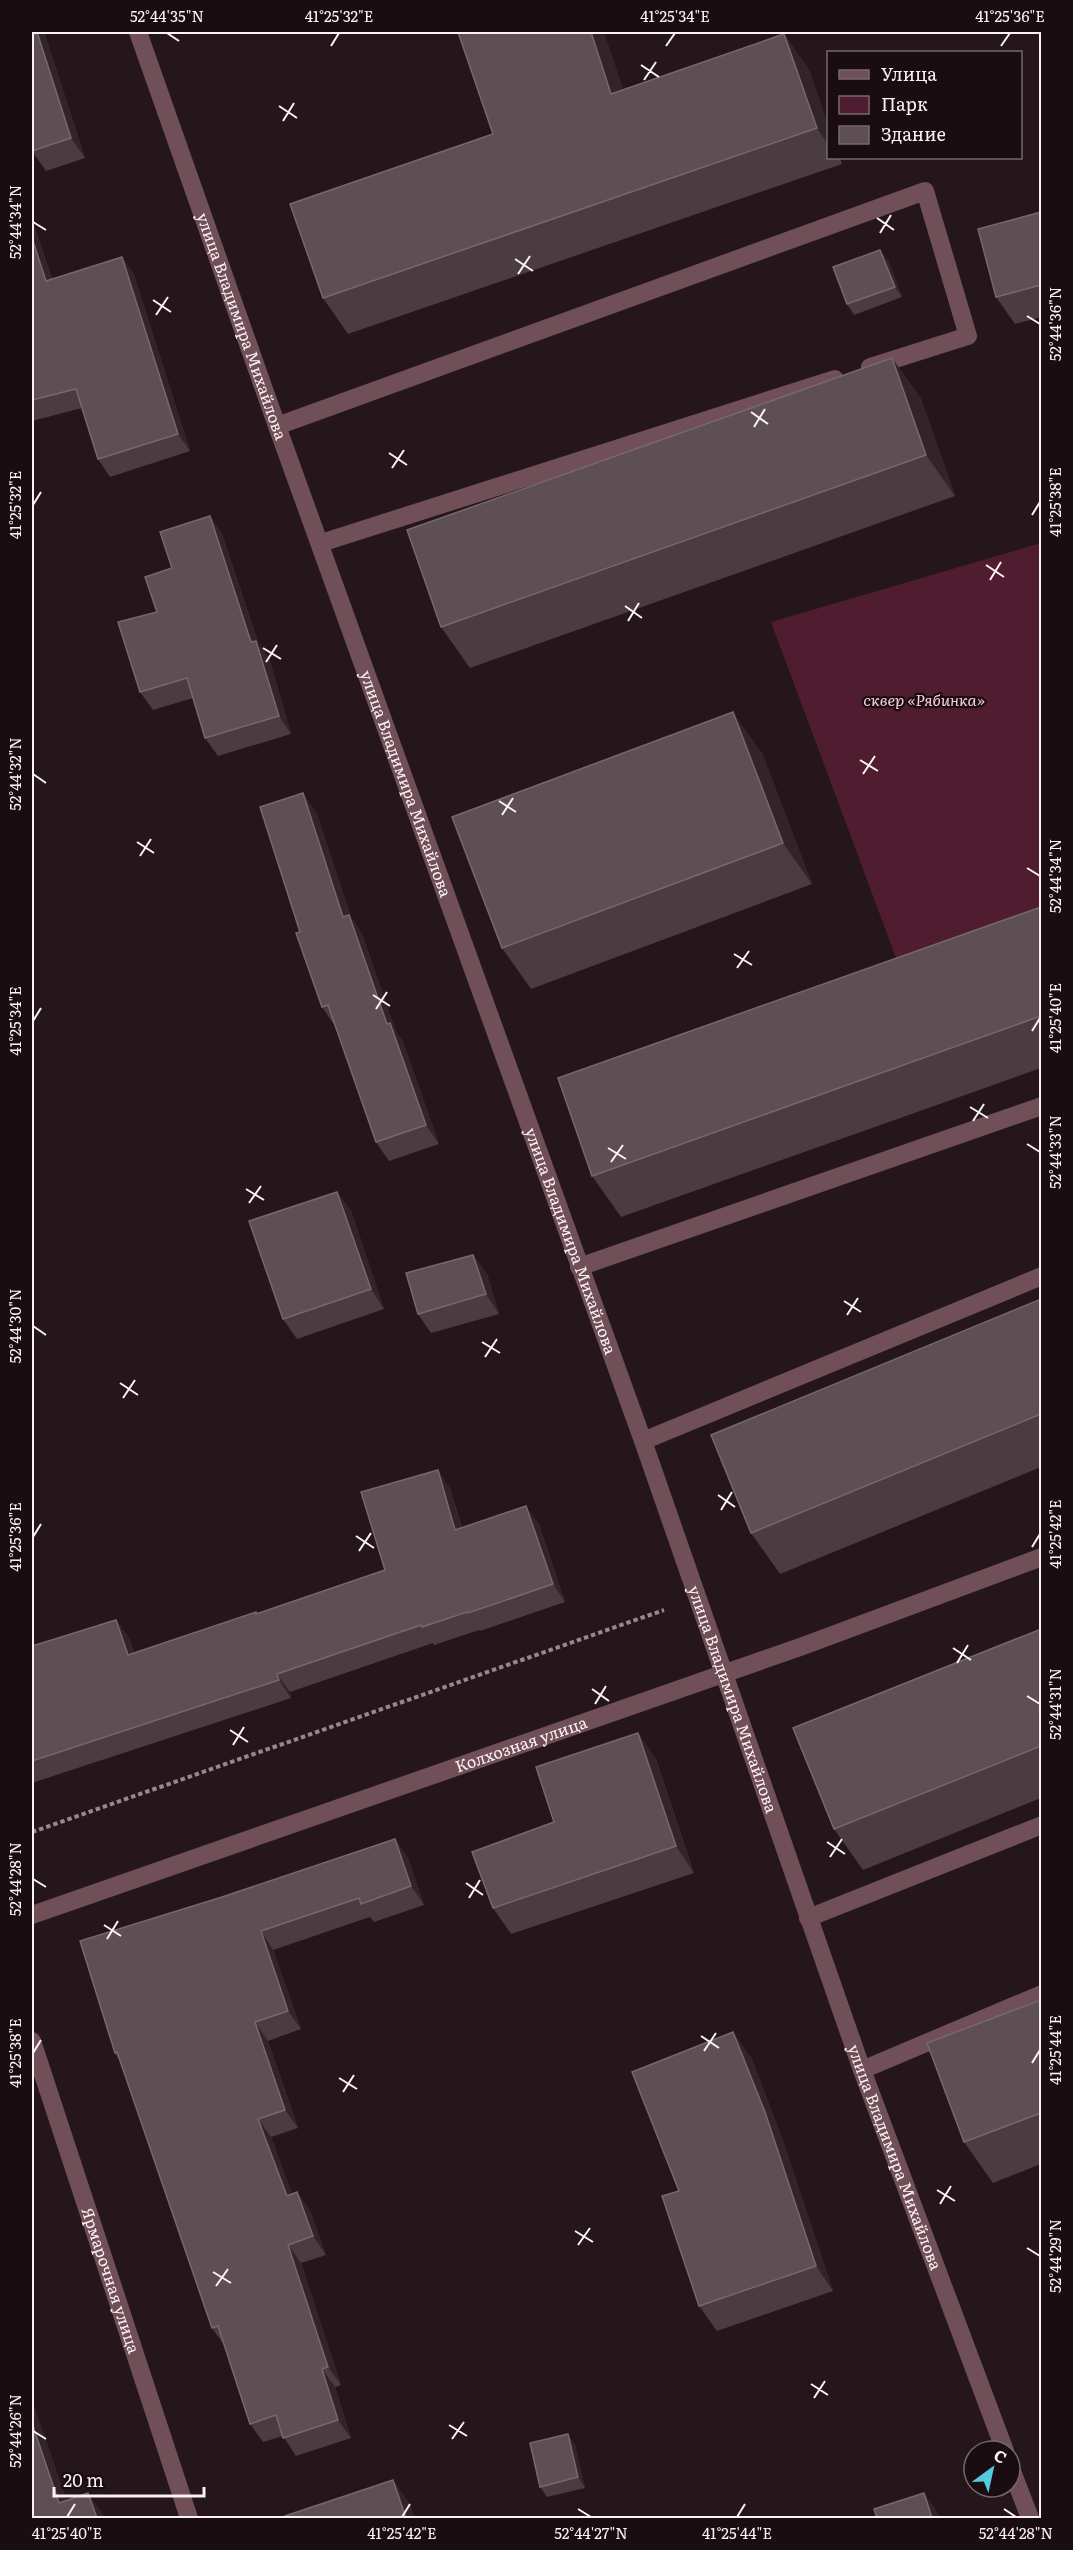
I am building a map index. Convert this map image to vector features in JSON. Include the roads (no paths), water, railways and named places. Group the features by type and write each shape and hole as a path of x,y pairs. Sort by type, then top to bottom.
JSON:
{"street":[{"name":"улица Владимира Михайлова","path":"138,32 277,426 643,1441 862,2070 1000,2439"},
{"path":"277,426 925,191 968,336 321,543"},
{"path":"579,1267 1041,1106"},
{"path":"643,1441 1041,1276"},
{"name":"Колхозная улица","path":"32,1915 802,1646 1041,1557"},
{"path":"808,1918 1041,1825"},
{"path":"862,2070 1041,1994"},
{"name":"Ярмарочная улица","path":"32,2041 189,2518"},
{"path":"1022,2497 1030,2518"}],"park label":[{"name":"сквер «Рябинка»","path":"924,700"}]}
